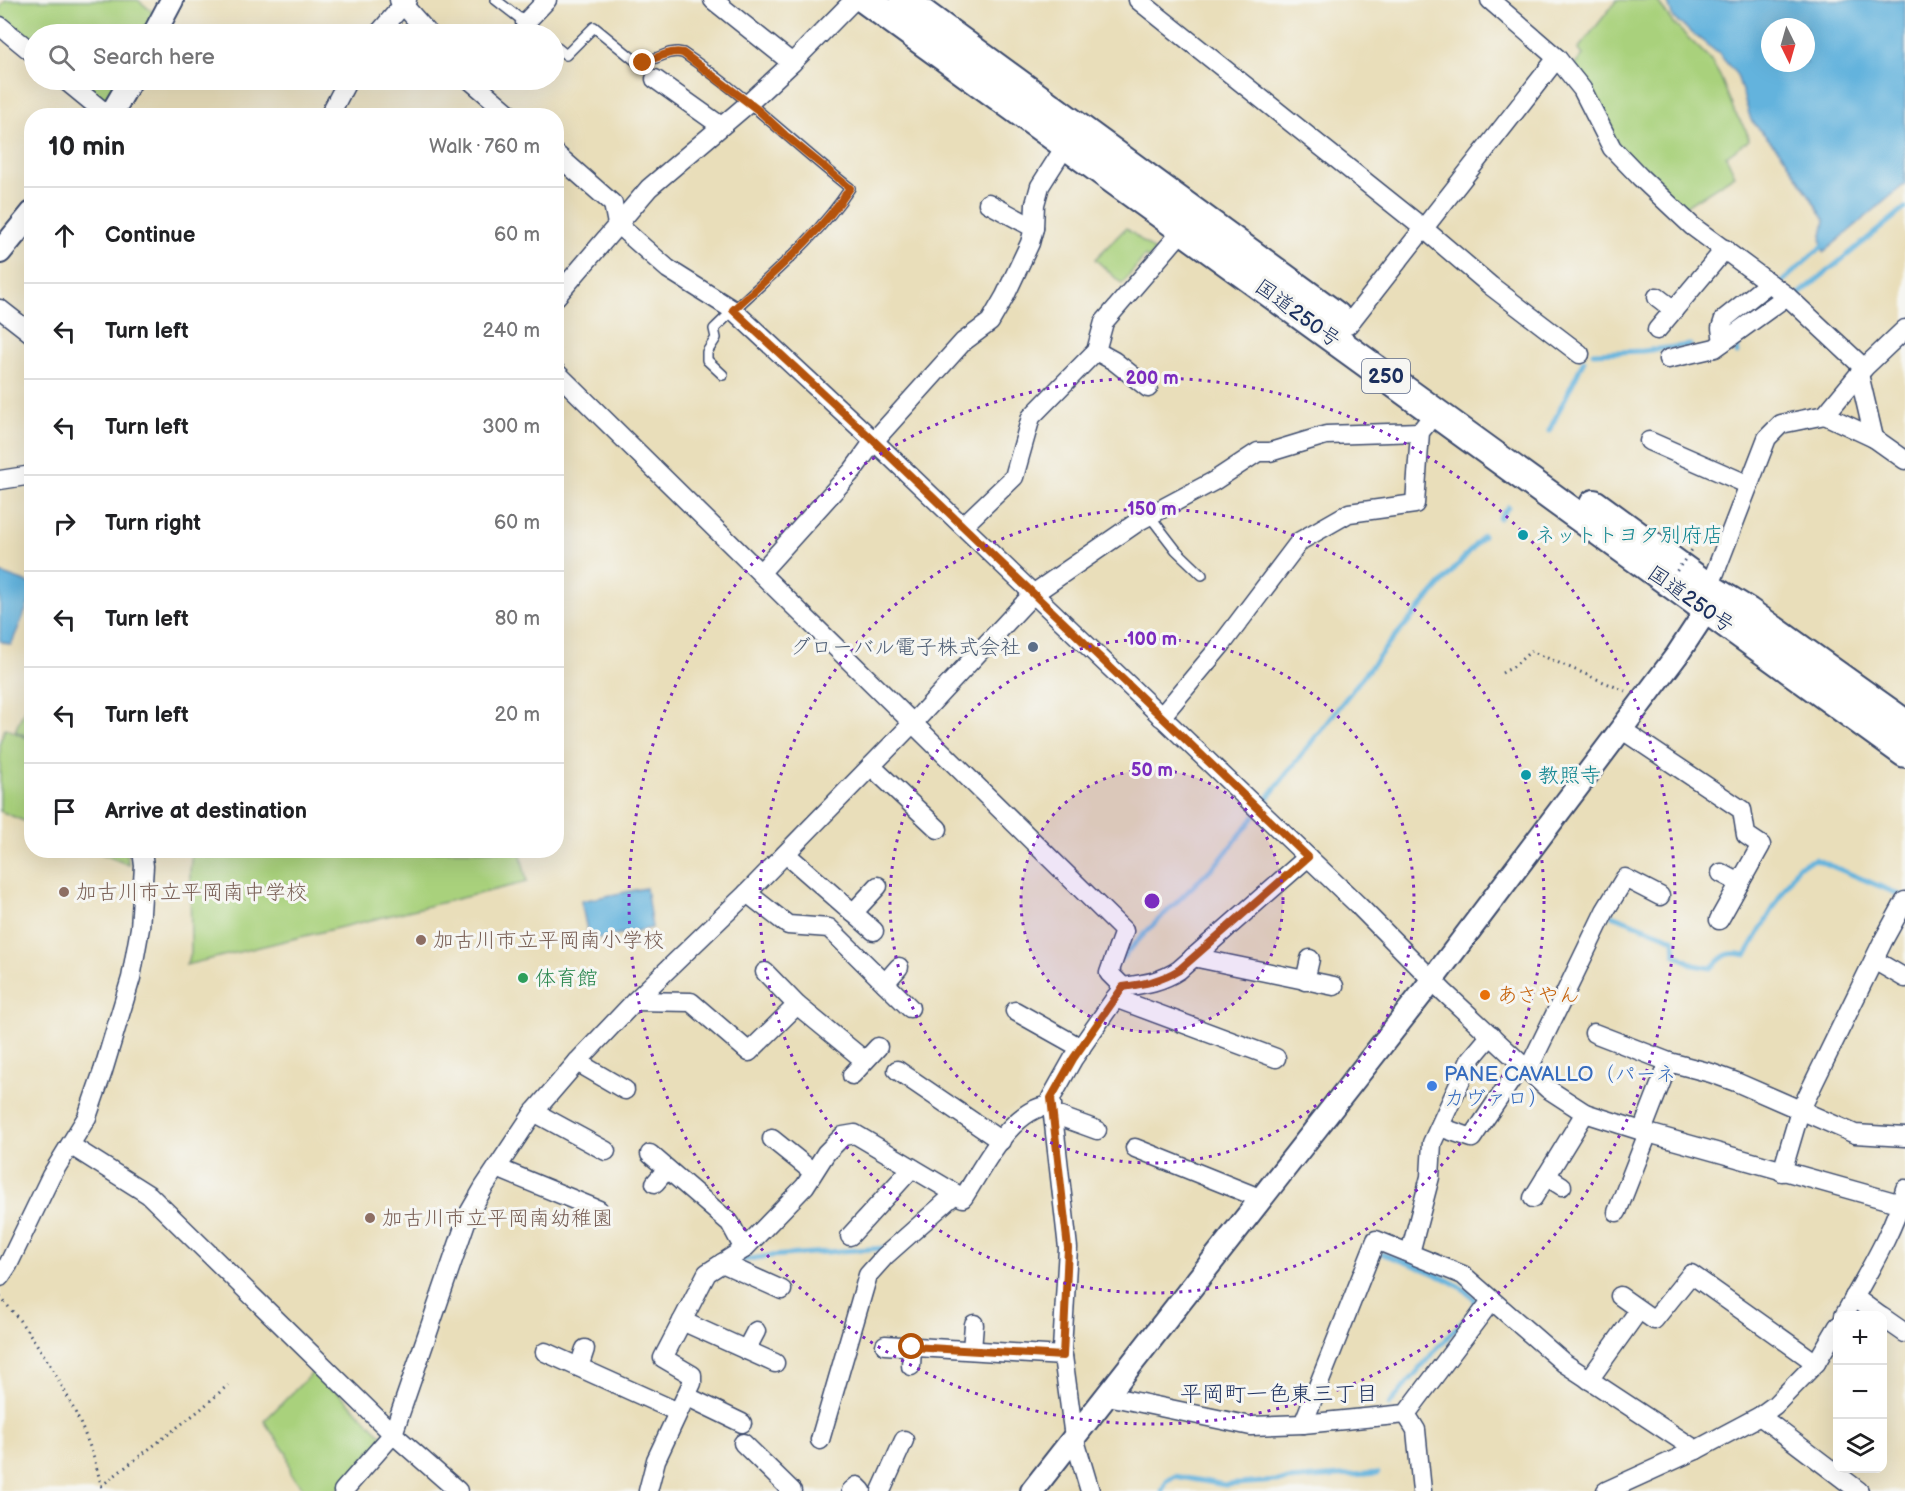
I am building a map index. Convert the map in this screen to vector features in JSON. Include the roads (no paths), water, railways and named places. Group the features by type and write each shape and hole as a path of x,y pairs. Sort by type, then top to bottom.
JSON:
{"highway":[{"name":"国道250号","path":"866,0 1183,230 1428,422 1707,599 1748,612 1905,724"},
{"name":"国道250号","path":"904,0 1348,325 1707,599 1736,630 1905,753"},
{"name":"250","path":"1859,691 1905,718"}],"street":[{"path":"159,24 172,0"},
{"path":"525,23 548,0"},
{"path":"713,0 792,63"},
{"path":"564,287 649,188 749,103 854,0"},
{"path":"1138,0 1423,228 1491,286 1580,354"},
{"path":"1490,0 1557,58 1582,89 1612,148 1640,177 1692,226 1786,296 1861,371 1874,438"},
{"path":"386,24 403,2 421,24"},
{"path":"0,26 24,46"},
{"path":"1348,325 1557,58"},
{"path":"656,79 721,126"},
{"path":"78,90 100,108"},
{"path":"115,108 125,90"},
{"path":"333,108 343,90"},
{"path":"482,90 503,108"},
{"path":"761,572 853,471 874,441 963,342 990,322 1030,243 1034,228 1035,204 1040,186 1066,145"},
{"path":"564,161 613,204 617,224 668,268 733,310 874,441 1548,1089 1585,1113 1645,1132 1782,1172 1904,1199 1881,1249 1847,1311"},
{"path":"988,203 1034,228"},
{"path":"0,252 24,223"},
{"path":"963,526 1014,477 1031,417 1096,351 1104,322 1183,230"},
{"path":"1657,330 1725,249"},
{"path":"1668,359 1689,363 1715,348 1722,335 1724,319 1769,283"},
{"path":"1722,335 1786,296"},
{"path":"1657,297 1674,310"},
{"path":"0,309 24,328"},
{"path":"1825,415 1861,371 1905,329"},
{"path":"1096,351 1114,361 1148,388"},
{"path":"564,380 1124,931 1109,973 1119,993 1229,1032 1276,1058"},
{"path":"1032,1491 1433,980 1677,655 1707,599 1767,438 1781,424 1825,415 1874,438 1905,460"},
{"path":"343,1491 393,1434 469,1213 534,1112 577,1062 635,1001 786,854 913,723 1033,594 1149,514 1214,481 1258,452 1270,452 1326,435 1428,422 1415,504 1349,513 1300,541 1222,644 1161,717"},
{"path":"1649,441 1749,485"},
{"path":"0,480 24,477"},
{"path":"1621,729 1705,774 1742,810 1746,834 1761,845 1719,920"},
{"path":"871,766 917,820 938,829"},
{"path":"786,854 840,919 885,983 910,1008"},
{"path":"1090,1491 1074,1437 1063,1356 1068,1248 1051,1098 1081,1048 1119,993 1167,978 1308,857"},
{"path":"3,1267 51,1176 87,1117 103,1071 131,978 140,927 143,858"},
{"path":"1721,873 1740,883"},
{"path":"1440,1127 1472,1138 1525,1067 1605,911 1625,878 1660,897"},
{"path":"840,919 878,886"},
{"path":"747,893 788,925 840,919 874,931"},
{"path":"1782,1172 1800,1111 1905,901"},
{"path":"1193,957 1334,986"},
{"path":"1305,981 1310,960"},
{"path":"1874,960 1905,978"},
{"path":"885,983 899,967"},
{"path":"765,972 797,1005 864,1060"},
{"path":"635,1001 691,1002 749,1052 797,1005"},
{"path":"1015,1011 1081,1048"},
{"path":"1594,1033 1669,1062 1736,1082 1855,1134 1905,1137"},
{"path":"1410,1253 1430,1177 1432,1143 1470,1060 1491,1035"},
{"path":"852,1075 878,1047"},
{"path":"577,1062 625,1090"},
{"path":"1617,1212 1669,1062"},
{"path":"897,1070 1001,1141"},
{"path":"648,1491 656,1460 692,1383 692,1375 663,1358 707,1273 744,1249 805,1186 826,1153 843,1136 855,1134 963,1198 1009,1128 1042,1106 1097,1130"},
{"path":"534,1112 606,1151"},
{"path":"1533,1198 1585,1113"},
{"path":"772,1139 813,1172"},
{"path":"70,1145 150,1195 393,1434 456,1490"},
{"path":"1135,1148 1263,1199"},
{"path":"650,1154 730,1223 744,1249"},
{"path":"497,1168 599,1210"},
{"path":"850,1236 857,1216 912,1168"},
{"path":"655,1183 667,1169"},
{"path":"1546,1176 1562,1186"},
{"path":"820,1440 839,1398 862,1316 868,1275 891,1262 955,1194"},
{"path":"1303,1424 1376,1240 1463,1275 1564,1363 1696,1450"},
{"path":"722,1263 782,1290"},
{"path":"1620,1296 1654,1320 1691,1274 1816,1363"},
{"path":"1854,1297 1874,1311"},
{"path":"1108,1396 1251,1426 1303,1424 1406,1414 1491,1301"},
{"path":"1589,1380 1639,1310"},
{"path":"1887,1320 1905,1333"},
{"path":"682,1321 775,1363"},
{"path":"972,1350 974,1324"},
{"path":"746,1350 756,1331"},
{"path":"1618,1489 1760,1416 1775,1405 1816,1363 1833,1334"},
{"path":"885,1345 1063,1356"},
{"path":"911,1366 912,1347"},
{"path":"579,1367 585,1349"},
{"path":"545,1352 579,1367 742,1423"},
{"path":"1406,1414 1416,1430 1422,1491"},
{"path":"1760,1416 1833,1468"},
{"path":"881,1491 904,1440"},
{"path":"743,1443 781,1487"},
{"path":"1839,1473 1859,1491"},
{"path":"852,1491 857,1486 862,1491"}],"lane":[{"path":"496,0 525,23"},
{"path":"564,53 566,55 594,27 637,62 643,63 677,52 683,53 749,103 850,188 821,226 714,328 716,338 707,352 707,360 723,375"},
{"path":"1149,514 1176,550 1202,574"}],"water":[{"path":"1667,0 1905,0 1905,184 1824,252 1821,241 1825,220 1784,156 1751,120 1737,75 1719,54 1673,18"},
{"path":"0,573 24,582 24,614 11,645 0,641"},
{"path":"646,888 652,928 589,940 581,901"}],"waterway":[{"path":"1797,296 1905,208"},
{"path":"1782,282 1826,243"},
{"path":"1735,321 1772,292"},
{"path":"1737,353 1739,337"},
{"path":"1593,353 1643,351 1690,345"},
{"path":"1549,431 1584,360"},
{"path":"1499,518 1508,507"},
{"path":"1262,805 1387,646 1483,536"},
{"path":"1120,960 1220,860 1254,817"},
{"path":"1612,915 1669,937 1674,940 1675,954 1694,965 1711,968 1726,955 1746,955 1798,866 1815,859 1903,896"},
{"path":"743,1260 884,1248"},
{"path":"1383,1254 1448,1280 1470,1294 1475,1301 1471,1313 1437,1348 1389,1405"},
{"path":"1162,1491 1167,1481 1175,1476 1225,1485 1378,1473"}],"place":[{"name":"ネットトヨタ別府店","path":"1523,535"},
{"name":"グローバル電子株式会社","path":"1033,647"},
{"name":"教照寺","path":"1526,775"},
{"name":"加古川市立平岡南中学校","path":"64,892"},
{"name":"加古川市立平岡南小学校","path":"421,940"},
{"name":"体育館","path":"523,978"},
{"name":"あさやん","path":"1485,995"},
{"name":"PANE CAVALLO（パーネ カヴァロ）","path":"1432,1086"},
{"name":"加古川市立平岡南幼稚園","path":"370,1218"}],"district":[{"name":"平岡町一色東三丁目","path":"1279,1393"}]}
